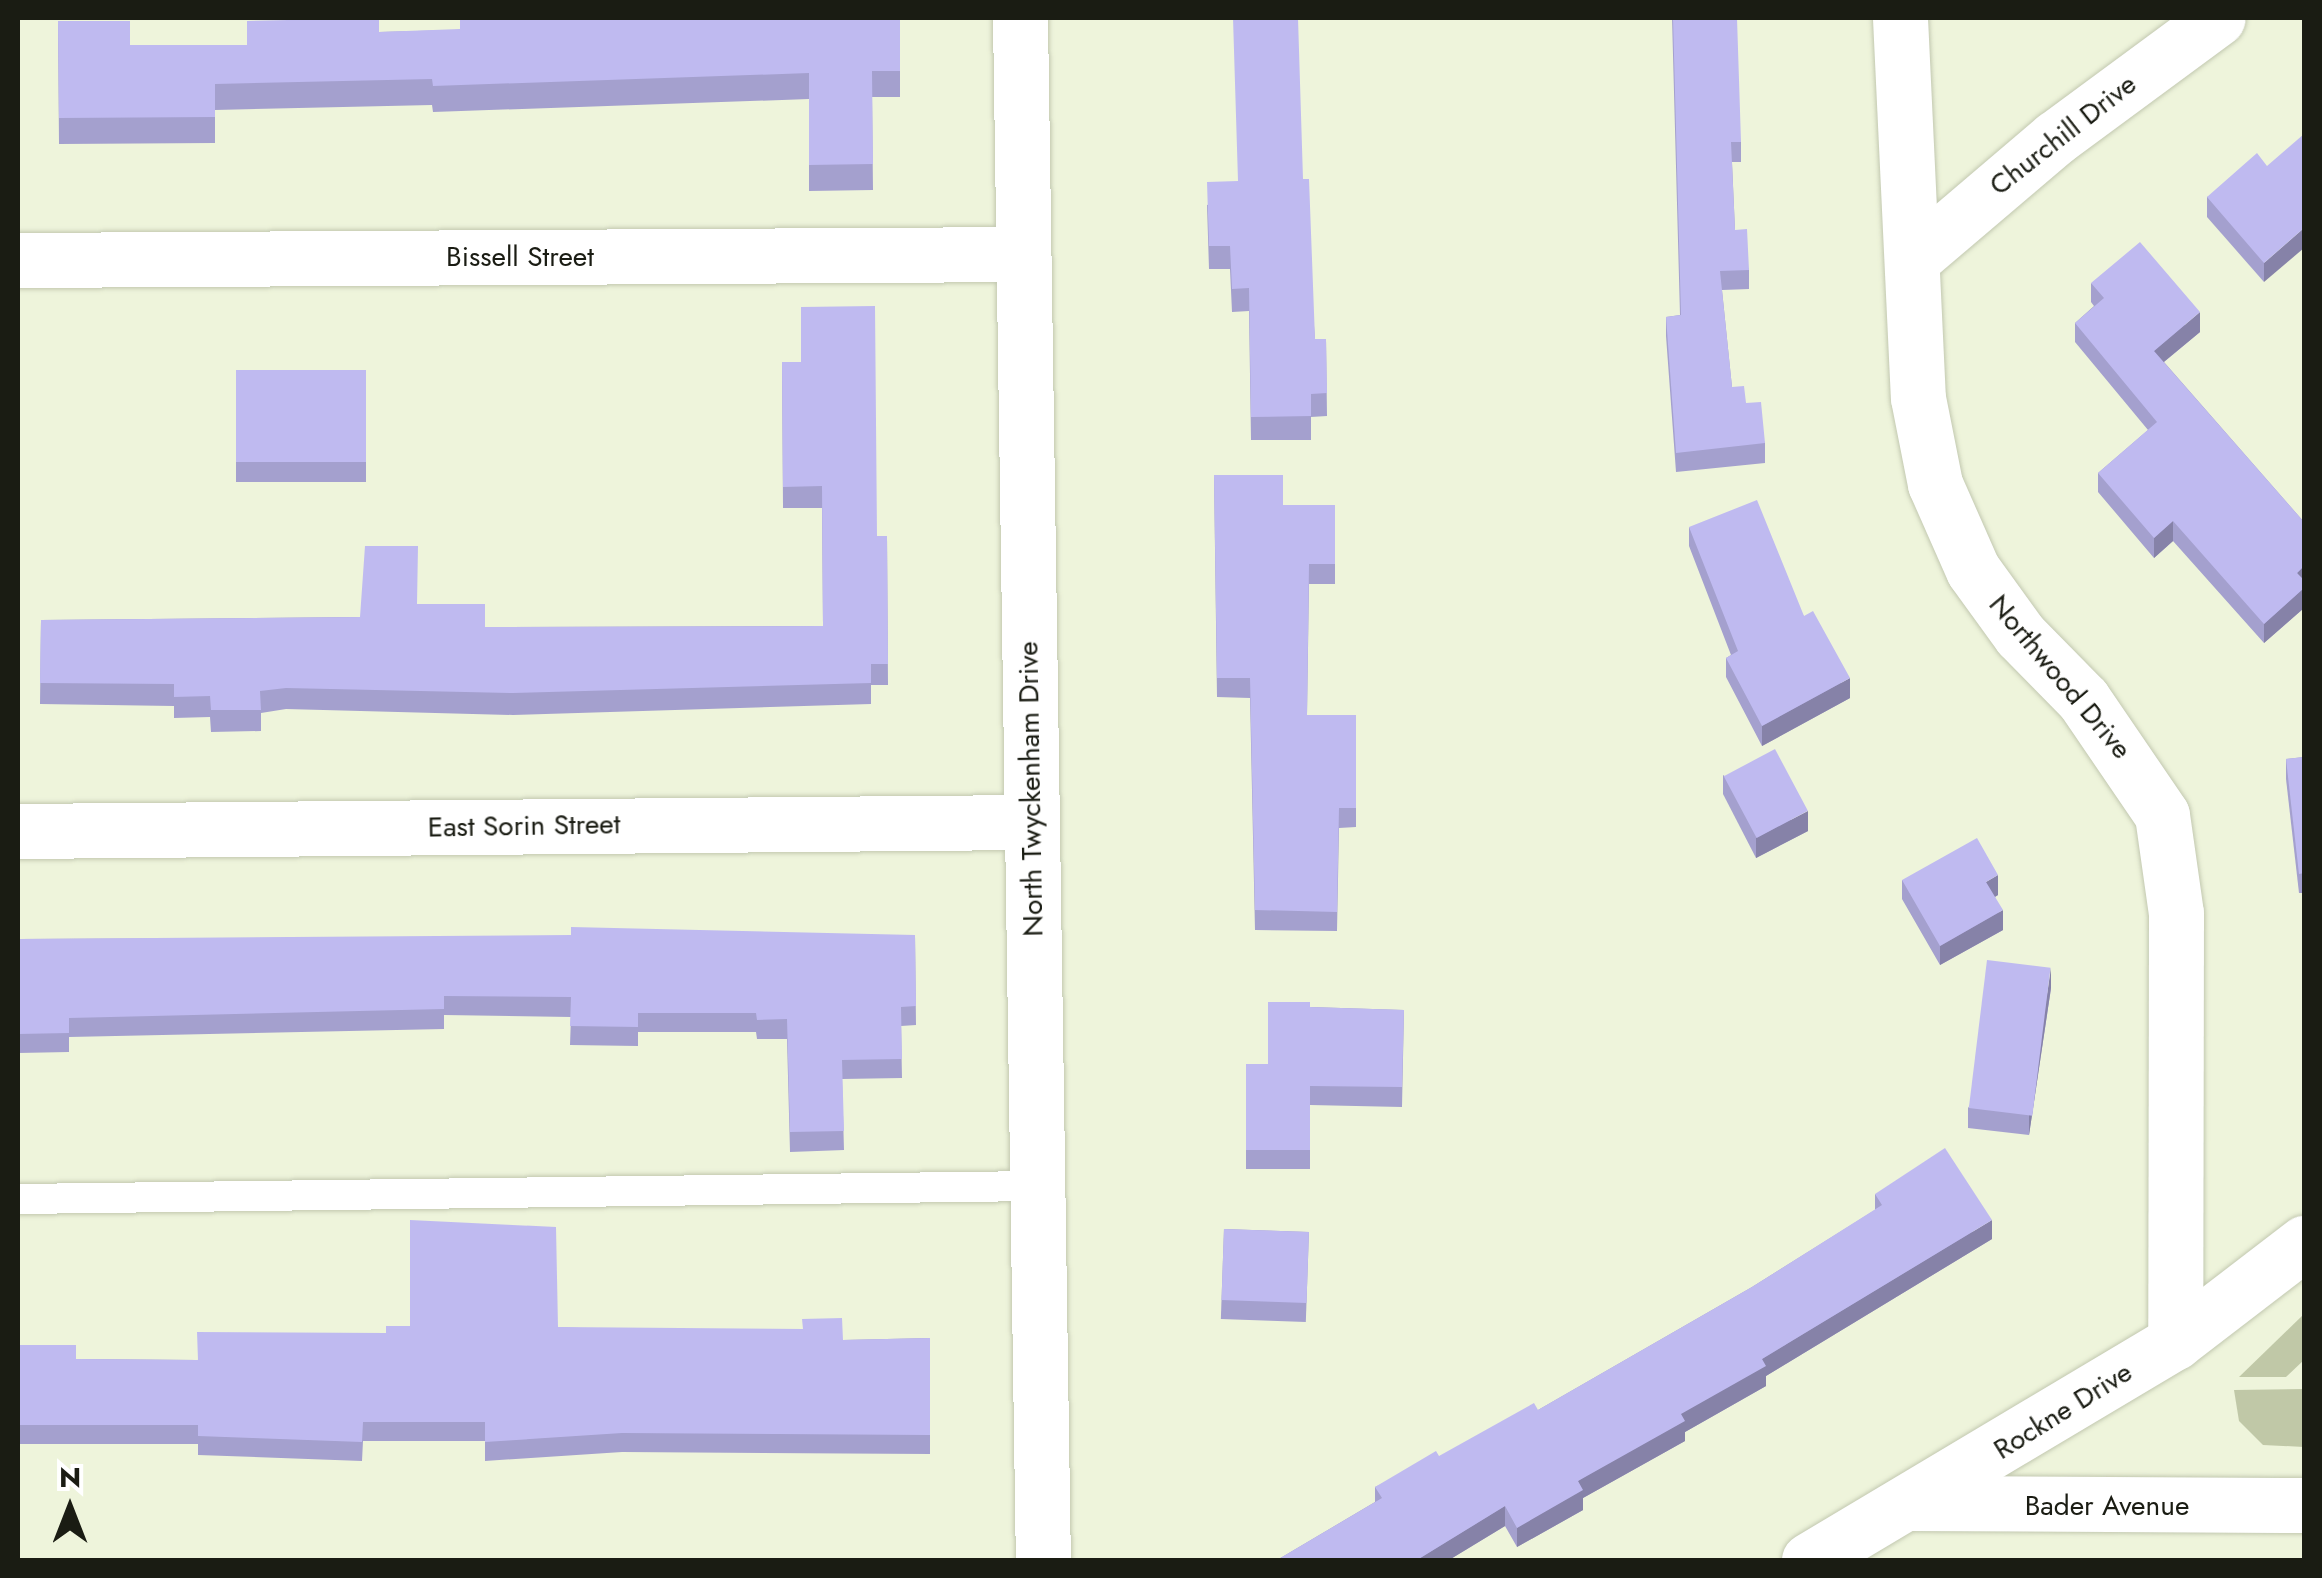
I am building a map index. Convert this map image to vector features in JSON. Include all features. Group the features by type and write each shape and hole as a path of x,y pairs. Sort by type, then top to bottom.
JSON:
{"street":[{"name":"North Twyckenham Drive","path":"1020,18 1042,1560"},
{"name":"Northwood Drive","path":"1900,18 1918,398 1935,484 1973,570 2020,635 2083,699 2162,815 2176,913 2175,1342"},
{"name":"Churchill Drive","path":"1914,258 2055,138 2218,18"},
{"name":"Bissell Street","path":"18,260 1023,254"},
{"name":"East Sorin Street","path":"18,831 1031,822"},
{"name":"Rockne Drive","path":"1809,1560 2175,1342 2304,1242"},
{"name":"Bader Avenue","path":"1910,1503 2304,1505"}],"lane":[{"path":"18,1199 1039,1186"}],"green space":[{"path":"2304,1314 2304,1360 2286,1377 2239,1377"},
{"path":"2304,1389 2304,1447 2263,1445 2239,1421 2234,1390"}],"building":[{"path":"379,18 379,32 460,29 460,18 900,18 900,71 872,71 873,164 809,165 809,73 433,86 432,79 215,84 215,117 59,118 58,21 130,21 130,45 247,45 247,21"},
{"path":"1233,18 1298,18 1303,179 1309,179 1315,339 1326,339 1327,393 1311,394 1311,416 1251,417 1249,288 1232,289 1230,246 1209,246 1207,182 1238,181"},
{"path":"1673,18 1737,18 1741,142 1731,142 1735,230 1747,229 1749,270 1720,271 1732,387 1744,386 1746,403 1761,402 1765,443 1676,453 1666,317 1681,315"},
{"path":"2304,134 2304,228 2264,263 2207,197 2257,153 2267,166"},
{"path":"2140,242 2200,312 2154,351 2304,522 2304,566 2297,573 2304,580 2304,588 2264,624 2173,521 2154,538 2098,473 2157,422 2075,323 2104,298 2091,283"},
{"path":"875,306 877,536 887,536 888,664 871,664 871,683 513,693 286,688 260,691 261,710 211,710 210,696 174,697 174,684 40,683 41,620 360,617 365,546 418,546 417,604 485,604 485,627 823,626 822,486 783,487 782,362 801,362 801,307"},
{"path":"236,370 366,370 366,462 236,462"},
{"path":"1214,475 1283,475 1283,505 1335,505 1335,564 1309,564 1307,715 1356,715 1356,808 1339,808 1337,912 1255,910 1250,678 1217,678"},
{"path":"1757,500 1804,616 1813,611 1850,678 1762,726 1726,658 1738,651 1689,527"},
{"path":"1775,749 1808,811 1757,838 1724,776"},
{"path":"2304,757 2304,873 2299,874 2286,759"},
{"path":"1977,838 1998,875 1986,882 2003,910 1940,946 1902,880"},
{"path":"571,927 915,935 916,1006 901,1007 902,1059 842,1060 844,1131 790,1132 787,1019 757,1020 756,1013 638,1013 638,1027 570,1026 571,997 444,996 444,1009 69,1018 69,1033 18,1034 18,939 571,935"},
{"path":"1987,960 2051,968 2032,1116 1969,1108"},
{"path":"1268,1002 1404,1010 1402,1087 1310,1086 1310,1150 1246,1150 1246,1064 1268,1064"},
{"path":"1945,1148 1992,1220 1762,1359 1766,1366 1681,1414 1685,1421 1578,1481 1583,1490 1517,1528 1505,1506 1417,1560 1277,1560 1382,1498 1375,1487 1436,1451 1439,1456 1534,1403 1538,1410 1752,1287 1882,1205 1875,1194"},
{"path":"410,1220 556,1227 558,1327 803,1329 802,1319 842,1318 843,1340 930,1338 930,1435 622,1433 485,1442 485,1422 363,1422 362,1442 198,1436 198,1425 18,1425 18,1345 76,1345 76,1359 198,1360 197,1332 386,1333 386,1326 410,1326"},
{"path":"1224,1229 1309,1232 1306,1303 1222,1300"}]}
